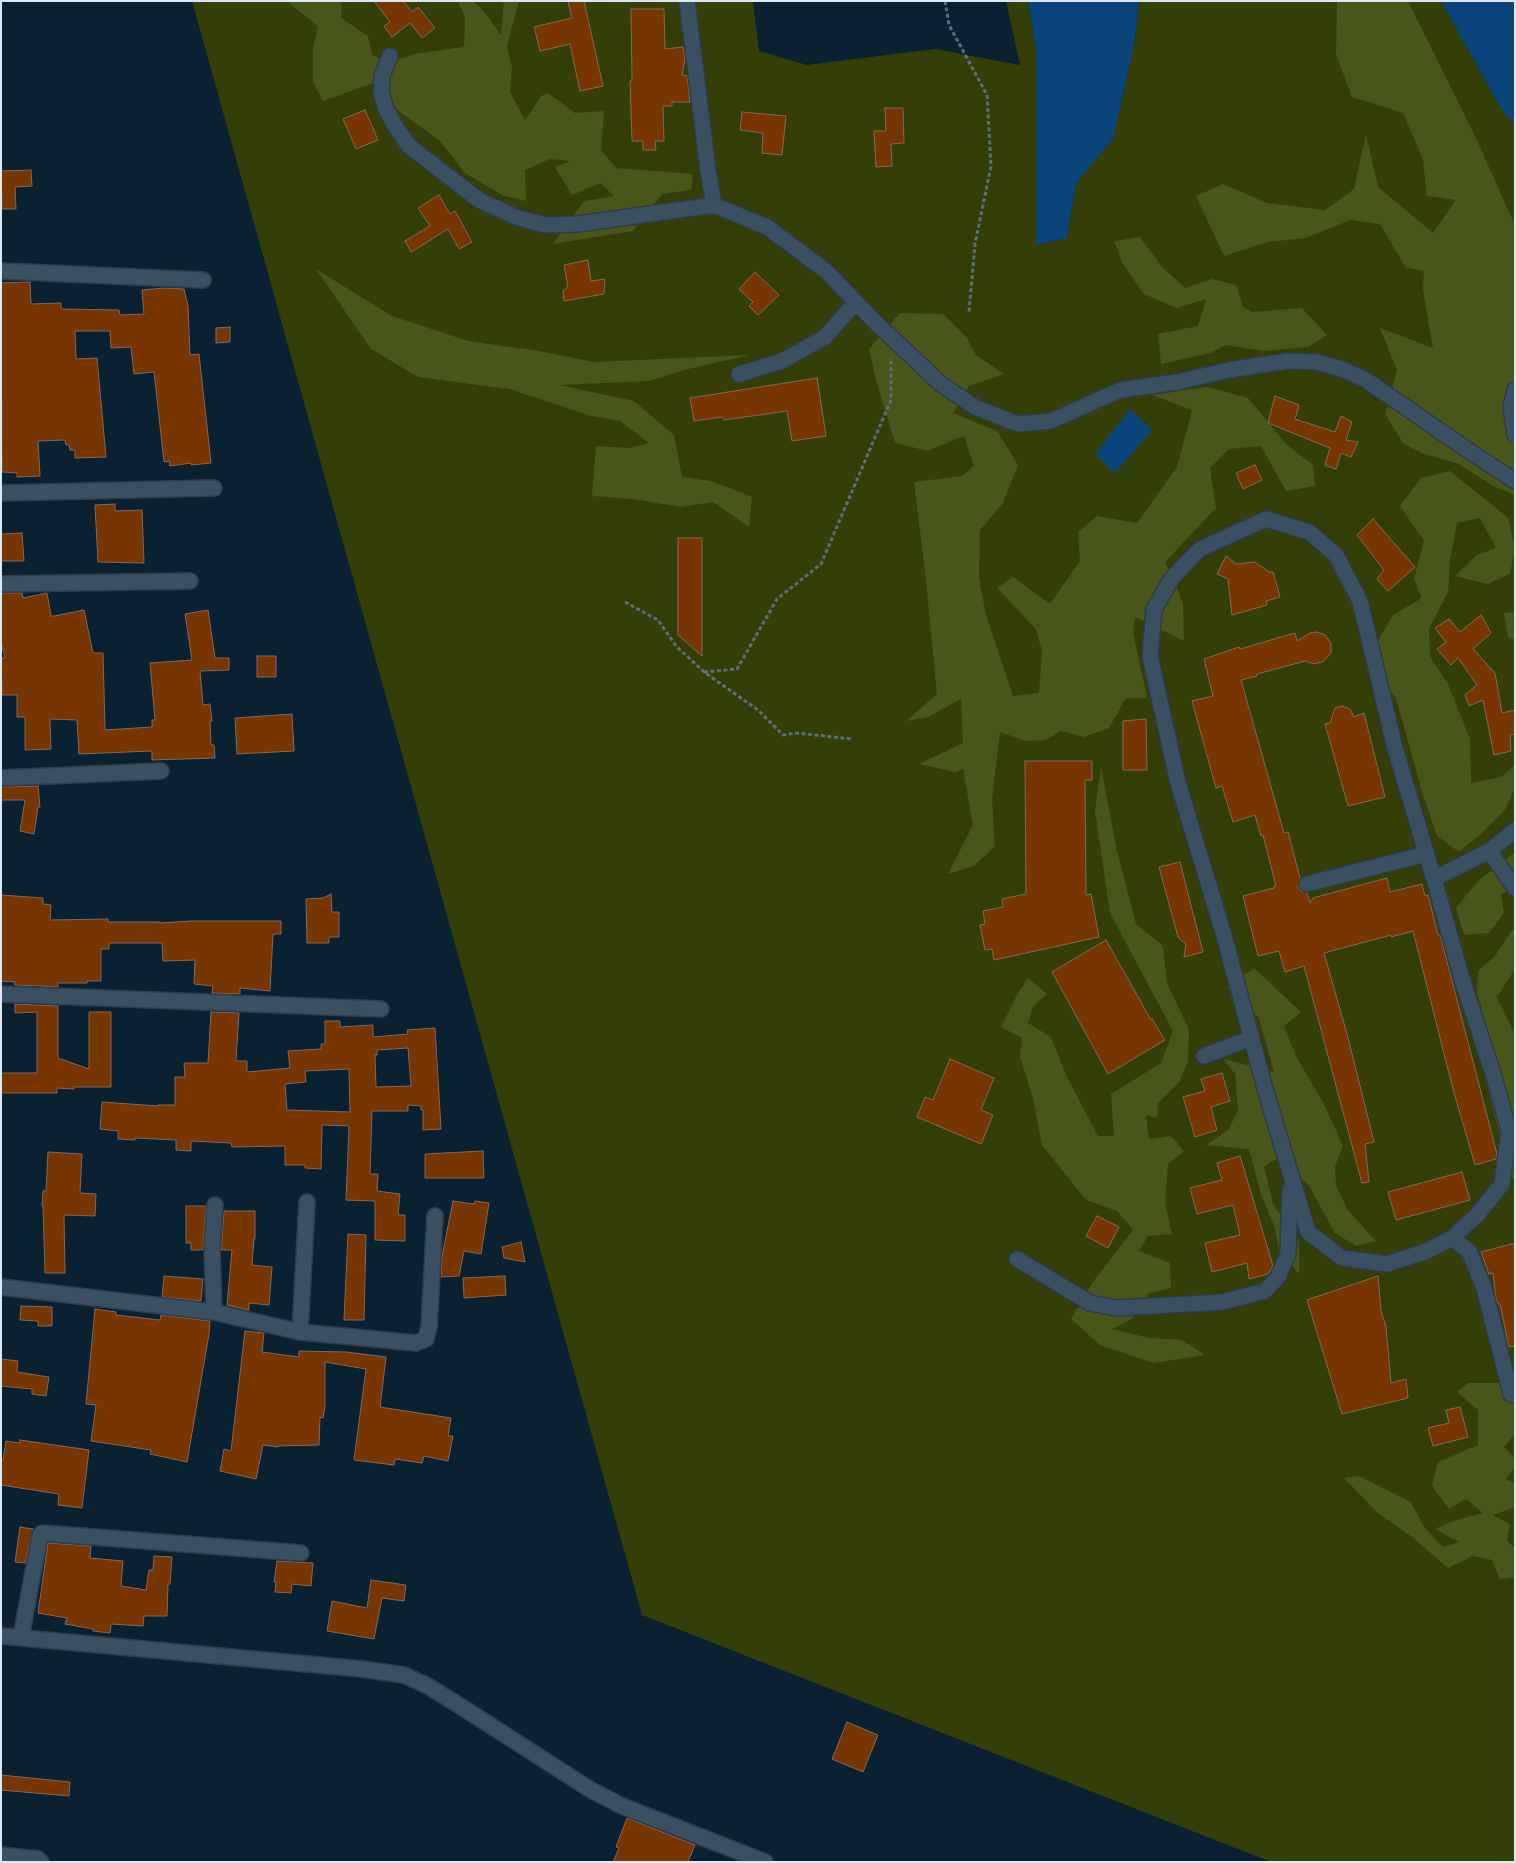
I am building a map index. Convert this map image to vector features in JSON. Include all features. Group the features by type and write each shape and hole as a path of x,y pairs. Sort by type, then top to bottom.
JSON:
{"street":[{"path":"687,1 714,205"},
{"path":"390,56 382,76 381,92 386,109 409,146 479,200 516,218 545,225 578,224 714,205 767,227 826,271 891,337 942,385 975,407 1018,424 1051,421 1120,390 1177,382 1229,370 1287,361 1316,362 1342,368 1366,380 1515,481"},
{"path":"1,270 203,280"},
{"path":"739,374 782,361 825,337 856,302"},
{"path":"1515,390 1511,407 1515,435"},
{"path":"1,493 214,488"},
{"path":"1266,519 1309,532 1336,555 1360,601 1395,748 1426,854 1509,1131 1502,1184 1477,1215 1452,1238 1427,1251 1387,1264 1342,1258 1308,1232 1178,783 1150,656 1154,609 1172,578 1200,549 1266,519"},
{"path":"1,584 190,581"},
{"path":"1,778 161,771"},
{"path":"1434,879 1489,851 1515,830"},
{"path":"1489,851 1515,888"},
{"path":"1307,884 1426,854"},
{"path":"1,994 381,1009"},
{"path":"1204,1056 1251,1038"},
{"path":"1017,1259 1090,1303 1116,1308 1223,1302 1265,1292 1278,1277 1288,1254 1291,1175"},
{"path":"300,1332 307,1202"},
{"path":"214,1312 212,1250 215,1205"},
{"path":"1,1287 214,1312 300,1332 416,1342 426,1338 429,1327 434,1216"},
{"path":"1452,1238 1469,1251 1484,1288 1511,1394 1515,1395"},
{"path":"21,1638 40,1535 42,1533 301,1553"},
{"path":"1,1636 404,1674 428,1686 590,1790 622,1806 765,1862"},
{"path":"1,1855 38,1859 40,1862"}],"path":[{"path":"945,1 949,25 987,95 991,166 975,244 969,312"},
{"path":"704,672 737,669 777,599 821,564 891,400 891,337"},
{"path":"625,602 658,620 676,646 704,672 758,710 783,734 797,733 852,740"}],"green space":[{"path":"192,1 753,1 759,51 807,65 935,49 1020,65 1006,1 1028,1 1036,49 1037,245 1067,238 1076,183 1113,139 1135,40 1139,1 1441,1 1500,107 1515,125 1515,1862 1271,1862 642,1615"},
{"path":"287,1 342,1 341,18 368,36 372,55 389,63 414,54 464,47 465,18 458,1 473,1 483,10 501,35 504,1 519,1 507,46 512,68 510,92 525,121 541,96 548,93 575,113 604,111 601,150 616,168 693,174 691,190 662,194 633,231 553,244 584,201 614,196 601,183 572,195 555,167 570,161 550,159 525,170 526,201 504,196 465,173 440,141 392,106 376,82 323,101 313,82 313,49 318,26"},
{"path":"1337,1 1408,1 1474,134 1515,225 1515,495 1493,486 1459,464 1421,453 1403,443 1385,414 1397,370 1380,328 1433,348 1423,290 1424,271 1406,268 1380,224 1351,220 1305,238 1268,242 1224,256 1196,196 1223,184 1267,203 1325,210 1354,189 1366,134 1378,187 1433,233 1456,200 1427,196 1423,160 1403,113 1352,97 1336,54"},
{"path":"1140,237 1162,267 1185,288 1212,279 1236,285 1243,307 1252,312 1302,308 1327,335 1308,347 1264,351 1226,345 1210,353 1161,364 1158,334 1198,326 1206,299 1177,308 1144,294 1123,264 1114,241"},
{"path":"316,269 392,316 468,341 539,351 594,362 750,355 688,369 649,381 559,385 634,401 674,435 682,477 711,481 752,497 749,527 713,502 681,507 632,499 592,496 596,446 630,448 649,443 620,421 591,416 509,389 418,377 371,349"},
{"path":"900,313 943,314 967,338 976,355 1004,374 969,386 953,413 997,431 1018,465 1003,503 980,530 979,578 986,615 1013,696 1039,693 1042,651 1036,629 997,588 1013,577 1050,604 1080,561 1078,532 1097,516 1137,523 1177,467 1192,410 1152,395 1207,387 1248,398 1286,444 1313,465 1315,486 1286,491 1261,446 1229,449 1210,468 1216,508 1165,562 1183,603 1184,641 1135,617 1133,632 1147,698 1126,698 1109,728 1084,737 1061,731 1046,740 1026,741 1000,732 992,800 995,846 974,866 948,874 973,825 963,769 955,772 919,764 963,743 961,699 928,717 906,721 937,694 914,482 962,476 974,466 964,436 928,451 895,443 876,380 869,349"},
{"path":"1450,471 1508,518 1515,548 1510,574 1488,584 1455,576 1477,555 1496,548 1480,518 1457,523 1450,560 1448,592 1429,629 1430,657 1448,684 1470,739 1471,783 1501,777 1515,765 1515,788 1505,810 1459,852 1437,836 1422,792 1396,698 1366,662 1393,615 1422,598 1414,579 1424,541 1400,506 1421,478"},
{"path":"1515,612 1515,640 1508,637 1504,613"},
{"path":"1101,766 1116,847 1136,924 1163,946 1167,983 1189,1030 1188,1062 1180,1081 1158,1103 1157,1118 1146,1115 1149,1139 1171,1136 1184,1151 1168,1164 1165,1203 1172,1234 1148,1236 1139,1251 1170,1263 1171,1288 1149,1293 1132,1319 1112,1329 1149,1338 1182,1340 1205,1355 1153,1363 1100,1345 1071,1319 1092,1283 1133,1230 1117,1211 1086,1200 1042,1145 1033,1098 1020,1056 1022,1038 1001,1027 1028,978 1047,994 1033,1006 1028,1023 1051,1037 1067,1077 1098,1136 1114,1136 1111,1094 1161,1063 1173,1031 1110,913 1095,811"},
{"path":"1515,852 1515,887 1501,894 1504,913 1489,933 1464,935 1456,908 1477,882"},
{"path":"1515,929 1515,969 1497,997 1515,1035 1515,1179 1494,1176 1500,1136 1476,1044 1485,1022 1477,992 1478,971 1495,956 1512,930"},
{"path":"1254,968 1301,1012 1284,1026 1296,1056 1325,1106 1343,1146 1335,1167 1336,1185 1347,1209 1376,1241 1356,1246 1335,1233 1308,1184 1276,1159 1264,1167 1273,1204 1299,1242 1299,1274 1279,1251 1275,1228 1260,1191 1249,1149 1206,1145 1228,1130 1238,1111 1235,1074 1224,1059 1274,1072 1259,1018 1227,988"},
{"path":"1468,1383 1515,1383 1515,1434 1504,1447 1515,1459 1515,1467 1506,1479 1515,1484 1515,1507 1493,1515 1510,1524 1507,1541 1515,1548 1515,1577 1500,1579 1492,1560 1473,1556 1448,1568 1412,1537 1378,1513 1344,1478 1359,1476 1411,1502 1424,1527 1443,1547 1459,1542 1435,1529 1453,1521 1483,1513 1466,1499 1449,1509 1432,1486 1438,1462 1478,1445 1478,1410 1457,1392"}],"water":[{"path":"1028,1 1139,1 1135,40 1113,139 1076,183 1067,238 1036,245 1036,49"},
{"path":"1441,1 1515,1 1515,125 1500,107"},
{"path":"1130,409 1152,430 1115,473 1095,454"}],"building":[{"path":"374,1 403,1 412,12 418,7 435,28 422,38 410,23 392,37 384,26 390,22"},
{"path":"568,1 584,1 603,86 580,91 570,44 540,51 534,27 572,18"},
{"path":"631,9 664,9 665,49 683,47 685,59 682,75 687,76 690,102 672,102 672,106 663,106 664,141 655,141 656,150 643,150 643,141 632,141 630,81 632,81"},
{"path":"885,108 903,108 904,143 891,144 892,166 876,167 874,131 886,131"},
{"path":"365,110 378,140 356,149 343,119"},
{"path":"742,112 786,116 782,155 762,153 763,133 740,130"},
{"path":"31,170 32,186 15,187 16,209 2,209 1,171"},
{"path":"439,195 450,214 455,211 472,242 459,249 448,229 411,252 405,241 430,226 418,208"},
{"path":"588,260 591,281 605,279 604,294 564,301 563,291 568,287 564,265"},
{"path":"755,272 779,295 758,315 749,306 753,302 739,289"},
{"path":"30,282 31,304 61,303 61,309 119,310 120,315 144,314 142,290 184,289 188,306 190,355 199,354 211,463 170,466 169,461 164,462 154,372 134,374 131,347 111,348 110,331 75,331 76,359 97,358 106,457 75,458 75,450 70,450 65,440 38,441 40,476 17,477 17,473 2,472 1,283"},
{"path":"230,327 230,342 216,343 216,328"},
{"path":"817,378 826,436 792,441 787,411 724,420 722,417 694,421 690,398"},
{"path":"1275,396 1299,405 1295,419 1335,432 1341,416 1352,422 1346,440 1358,442 1351,457 1341,453 1336,469 1325,465 1330,448 1268,423"},
{"path":"1255,465 1262,480 1243,489 1236,473"},
{"path":"115,504 115,511 142,510 144,563 98,562 95,505"},
{"path":"1373,519 1415,567 1388,591 1377,579 1384,570 1357,535"},
{"path":"22,533 24,561 1,561 1,534"},
{"path":"678,538 702,538 702,656 678,635"},
{"path":"1226,556 1236,564 1255,562 1269,572 1273,572 1280,597 1266,601 1267,605 1232,615 1228,579 1217,574"},
{"path":"1,593 22,593 23,598 47,593 51,616 84,610 93,653 103,653 105,730 152,727 152,720 155,720 150,663 192,660 185,614 208,610 215,658 229,658 229,670 200,671 203,705 210,704 212,721 210,721 211,745 214,745 215,758 152,760 152,751 79,754 77,720 50,719 51,749 25,750 25,717 17,717 17,695 2,695 1,658 5,658 1,642"},
{"path":"1481,615 1491,633 1473,649 1495,673 1502,713 1515,710 1515,734 1510,735 1511,751 1494,755 1483,700 1469,706 1465,695 1477,685 1458,658 1451,665 1437,649 1446,642 1435,628 1449,619 1460,632"},
{"path":"1316,632 1325,635 1331,643 1331,653 1324,661 1315,664 1305,661 1241,680 1284,833 1288,832 1300,878 1298,887 1301,891 1307,893 1310,903 1313,898 1387,878 1390,892 1422,884 1425,896 1428,895 1438,935 1440,935 1443,946 1497,1154 1496,1159 1475,1165 1453,1089 1413,931 1324,953 1347,1034 1374,1142 1365,1144 1369,1182 1362,1183 1304,966 1285,972 1279,951 1258,956 1243,896 1276,886 1263,835 1261,836 1255,815 1233,822 1222,786 1216,788 1192,701 1213,696 1204,659 1239,647 1240,649 1295,633 1297,641 1310,633"},
{"path":"257,656 276,656 276,677 257,677"},
{"path":"1342,706 1350,709 1354,717 1364,713 1385,797 1348,806 1325,724 1330,723 1335,708"},
{"path":"292,714 294,751 237,754 235,718"},
{"path":"1146,719 1147,770 1123,770 1123,721"},
{"path":"1025,761 1092,761 1092,780 1085,780 1086,895 1091,894 1099,937 994,960 992,949 985,950 980,925 985,924 983,911 1003,907 1002,899 1026,894"},
{"path":"38,786 40,807 38,807 34,834 20,831 25,800 1,800 1,787"},
{"path":"1180,862 1203,952 1184,957 1186,945 1178,937 1159,867"},
{"path":"331,894 332,912 339,912 339,937 329,937 329,943 307,943 306,899 323,898"},
{"path":"1,895 43,898 43,904 51,905 50,920 108,919 108,922 160,923 281,921 281,934 273,934 270,991 240,988 240,994 212,993 213,986 194,984 195,960 163,961 162,943 109,943 109,949 101,949 101,981 58,983 58,987 15,985 15,982 1,981"},
{"path":"1106,940 1151,1020 1165,1040 1108,1074 1052,972"},
{"path":"15,1004 58,1006 58,1058 89,1069 89,1012 111,1012 111,1087 57,1088 57,1093 1,1093 1,1073 37,1073 37,1012 15,1013"},
{"path":"211,1012 239,1013 236,1061 247,1061 247,1072 290,1068 288,1051 321,1049 321,1044 325,1044 325,1021 340,1021 340,1027 373,1025 373,1037 408,1034 407,1030 435,1028 441,1129 423,1130 423,1110 421,1110 421,1106 408,1105 408,1111 372,1111 370,1174 378,1174 377,1191 400,1194 398,1215 405,1215 405,1241 375,1240 375,1201 346,1200 349,1126 322,1125 321,1169 305,1168 305,1165 285,1165 285,1146 232,1147 231,1143 191,1141 191,1151 176,1150 176,1140 118,1139 118,1131 100,1129 102,1102 158,1106 175,1105 175,1077 185,1077 184,1063 208,1063","holes":["408,1048 411,1086 376,1087 375,1055 377,1055 377,1050","349,1069 350,1112 287,1110 285,1084 306,1082 305,1071"]},
{"path":"950,1059 994,1078 981,1110 993,1115 981,1144 917,1117 925,1097 933,1100"},
{"path":"1222,1073 1230,1101 1211,1107 1217,1130 1195,1137 1183,1097 1205,1091 1201,1079"},
{"path":"483,1151 484,1178 425,1178 425,1154"},
{"path":"48,1152 82,1154 80,1193 96,1194 95,1216 64,1215 65,1273 45,1273 42,1206 43,1191 46,1191"},
{"path":"1240,1156 1273,1266 1268,1274 1249,1279 1247,1263 1212,1272 1205,1243 1240,1235 1233,1205 1197,1214 1190,1188 1222,1180 1217,1163"},
{"path":"1462,1172 1470,1200 1396,1220 1388,1192"},
{"path":"453,1201 474,1204 475,1201 489,1203 481,1254 464,1251 459,1276 441,1277 442,1256"},
{"path":"186,1206 206,1206 203,1250 191,1250 191,1243 186,1243"},
{"path":"224,1211 255,1211 255,1239 252,1265 272,1267 269,1305 249,1303 249,1310 227,1305 232,1250 221,1250"},
{"path":"1097,1216 1119,1227 1108,1248 1086,1236"},
{"path":"348,1234 366,1235 364,1320 344,1320"},
{"path":"521,1242 525,1262 504,1258 502,1247"},
{"path":"1515,1243 1515,1346 1509,1347 1500,1304 1498,1304 1496,1299 1493,1273 1489,1274 1481,1252"},
{"path":"164,1276 203,1279 201,1301 162,1297"},
{"path":"505,1276 506,1295 464,1298 463,1278"},
{"path":"1378,1276 1381,1311 1386,1327 1391,1383 1406,1379 1408,1398 1342,1414 1307,1300"},
{"path":"21,1306 52,1307 52,1326 38,1326 38,1321 20,1320"},
{"path":"95,1309 116,1312 116,1315 160,1320 161,1315 210,1321 187,1462 150,1454 151,1450 91,1441 96,1405 86,1404"},
{"path":"245,1331 264,1333 262,1352 299,1357 299,1351 346,1352 386,1357 380,1407 451,1418 448,1436 453,1436 448,1461 424,1456 422,1463 395,1459 394,1465 354,1460 366,1369 325,1362 325,1406 323,1418 320,1417 319,1445 278,1447 263,1445 256,1479 220,1471 224,1449 231,1451"},
{"path":"1,1359 18,1361 17,1372 49,1377 46,1396 32,1394 32,1389 1,1386"},
{"path":"1460,1407 1468,1437 1433,1446 1428,1428 1449,1423 1446,1410"},
{"path":"20,1440 89,1450 82,1508 58,1505 59,1494 1,1485 1,1459 3,1460 6,1441 20,1443"},
{"path":"20,1527 33,1529 25,1563 15,1562"},
{"path":"48,1543 91,1546 90,1558 123,1561 121,1586 146,1590 149,1570 153,1570 154,1556 172,1557 170,1584 168,1584 167,1616 144,1616 143,1626 111,1624 110,1633 65,1624 67,1618 38,1613"},
{"path":"277,1561 313,1563 311,1586 292,1584 291,1593 275,1592 276,1582 274,1582"},
{"path":"371,1580 406,1585 404,1601 382,1598 374,1639 327,1631 332,1601 367,1608"},
{"path":"847,1722 878,1735 863,1772 832,1759"},
{"path":"1,1775 70,1782 69,1796 1,1790"},
{"path":"627,1818 695,1845 688,1862 613,1862 619,1848 616,1847"}]}
